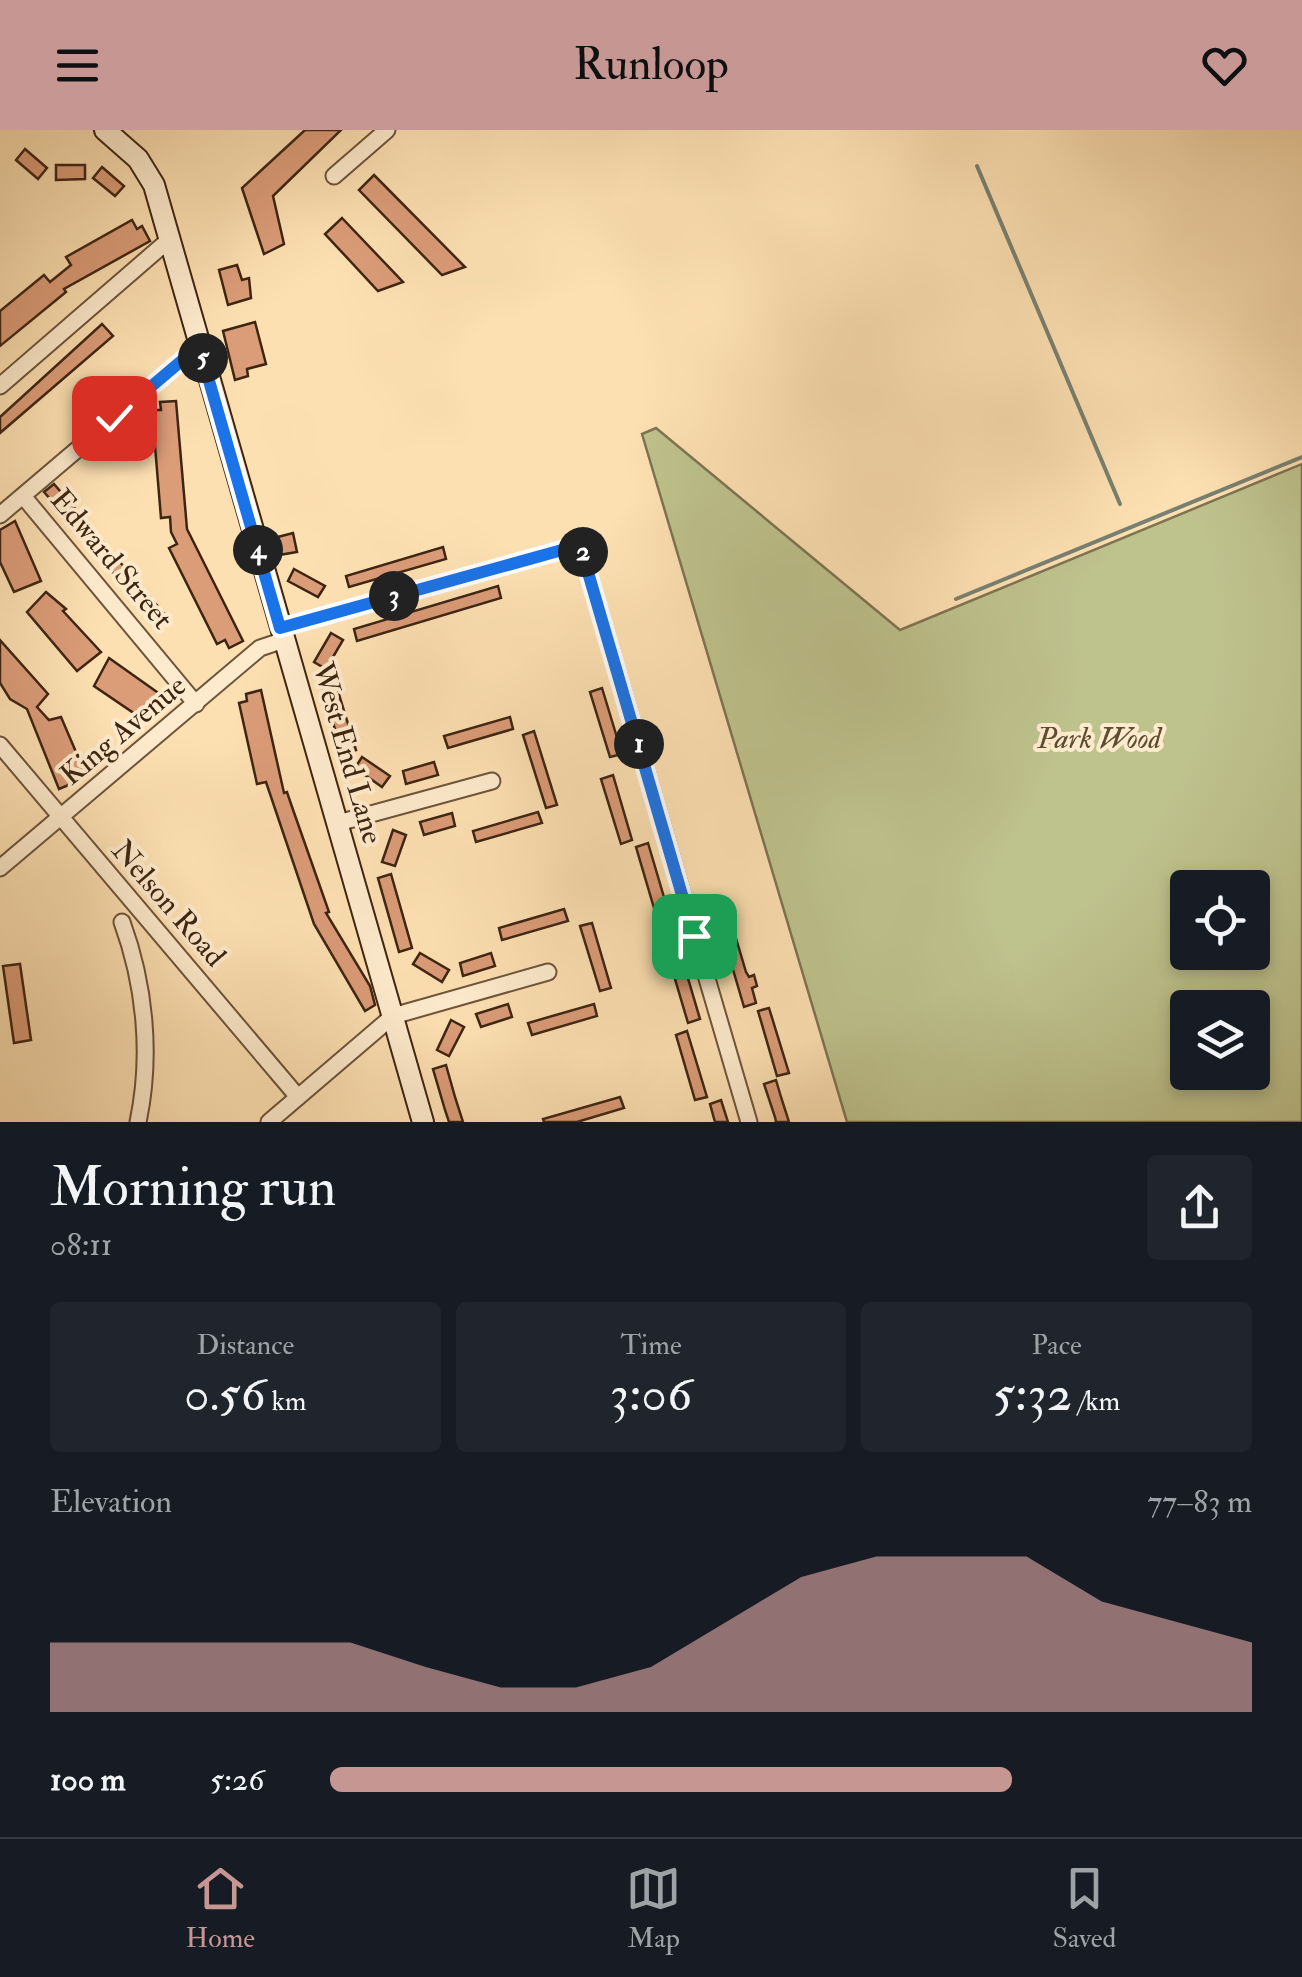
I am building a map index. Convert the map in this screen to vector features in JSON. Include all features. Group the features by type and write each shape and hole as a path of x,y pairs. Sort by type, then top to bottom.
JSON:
{"street":[{"name":"West End Lane","path":"105,130 148,172 170,239 423,1122"},
{"path":"334,176 387,130"},
{"path":"0,386 170,239"},
{"path":"0,515 199,346"},
{"name":"Edward Street","path":"23,496 196,704"},
{"name":"King Avenue","path":"0,868 260,648 282,634 580,545 749,1122"},
{"name":"Nelson Road","path":"0,745 298,1096"},
{"path":"338,823 492,781"},
{"path":"122,922 142,994 144,1073 138,1122"},
{"path":"268,1122 393,1016 548,972"}],"green space":[{"name":"Park Wood","path":"656,428 900,630 1302,464 1302,1122 847,1122 642,434"}],"building":[{"path":"305,130 341,130 273,196 284,244 264,254 242,188"},
{"path":"25,149 47,168 38,179 16,160"},
{"path":"56,165 85,165 85,179 56,180"},
{"path":"102,167 124,186 115,196 93,178"},
{"path":"374,175 465,267 442,275 359,190"},
{"path":"342,218 403,282 378,291 325,234"},
{"path":"132,220 137,229 142,226 150,241 64,289 66,292 0,346 0,311 44,275 50,282 71,265 66,257"},
{"path":"237,265 242,280 249,278 251,298 228,305 219,270"},
{"path":"255,322 266,364 247,369 248,376 235,380 223,331"},
{"path":"102,324 113,336 0,433 0,417"},
{"path":"176,401 187,529 243,641 229,648 225,640 217,644 169,548 177,544 170,517 161,518 152,410 161,410 160,402"},
{"path":"54,484 104,543 94,549 44,492"},
{"path":"15,521 41,581 14,592 0,562 0,530"},
{"path":"293,533 297,552 279,555 274,538"},
{"path":"107,547 168,618 158,626 98,555"},
{"path":"443,547 446,559 349,587 346,576"},
{"path":"294,569 325,586 318,597 288,581"},
{"path":"498,586 501,598 357,641 354,629"},
{"path":"46,592 66,609 63,611 101,652 77,671 27,612"},
{"path":"331,633 343,640 326,669 314,662"},
{"path":"0,640 48,694 37,707 49,720 61,717 85,773 71,784 59,789 27,709 10,699 0,683"},
{"path":"109,658 164,697 144,720 94,686"},
{"path":"334,678 356,750 342,753 321,682"},
{"path":"602,688 622,754 610,757 590,692"},
{"path":"261,690 284,793 287,792 329,912 326,913 370,986 375,1005 365,1011 314,924 266,782 257,784 239,703 247,701 246,694"},
{"path":"510,717 513,729 448,748 444,736"},
{"path":"534,731 557,805 546,808 523,735"},
{"path":"362,757 390,776 382,787 355,768"},
{"path":"434,762 438,775 406,784 403,771"},
{"path":"613,775 632,840 621,844 601,779"},
{"path":"538,812 542,823 476,842 473,831"},
{"path":"452,813 455,826 424,835 420,822"},
{"path":"393,830 406,835 395,866 382,862"},
{"path":"648,843 700,1019 688,1023 636,847"},
{"path":"391,874 412,948 399,952 378,878"},
{"path":"564,909 568,921 502,940 499,928"},
{"path":"592,923 611,988 600,991 580,926"},
{"path":"735,935 746,972 749,977 754,975 757,986 752,988 756,1003 744,1007 724,939"},
{"path":"420,953 449,970 442,982 413,964"},
{"path":"491,953 495,966 463,976 460,963"},
{"path":"20,964 31,1040 14,1043 3,966"},
{"path":"508,1004 512,1017 481,1027 476,1014"},
{"path":"594,1004 597,1016 532,1035 528,1023"},
{"path":"769,1008 789,1073 777,1076 758,1011"},
{"path":"451,1020 464,1027 449,1056 437,1050"},
{"path":"687,1031 707,1097 695,1100 676,1035"},
{"path":"446,1065 463,1122 449,1122 445,1110 433,1069"},
{"path":"776,1080 789,1122 776,1122 764,1084"},
{"path":"620,1097 624,1108 577,1122 543,1119"},
{"path":"721,1100 728,1122 715,1122 710,1104"}],"waterway":[{"path":"977,166 1120,504"},
{"path":"956,599 1302,457"}],"route":[{"path":"114,418 199,346 280,628 580,545 694,936"}]}
